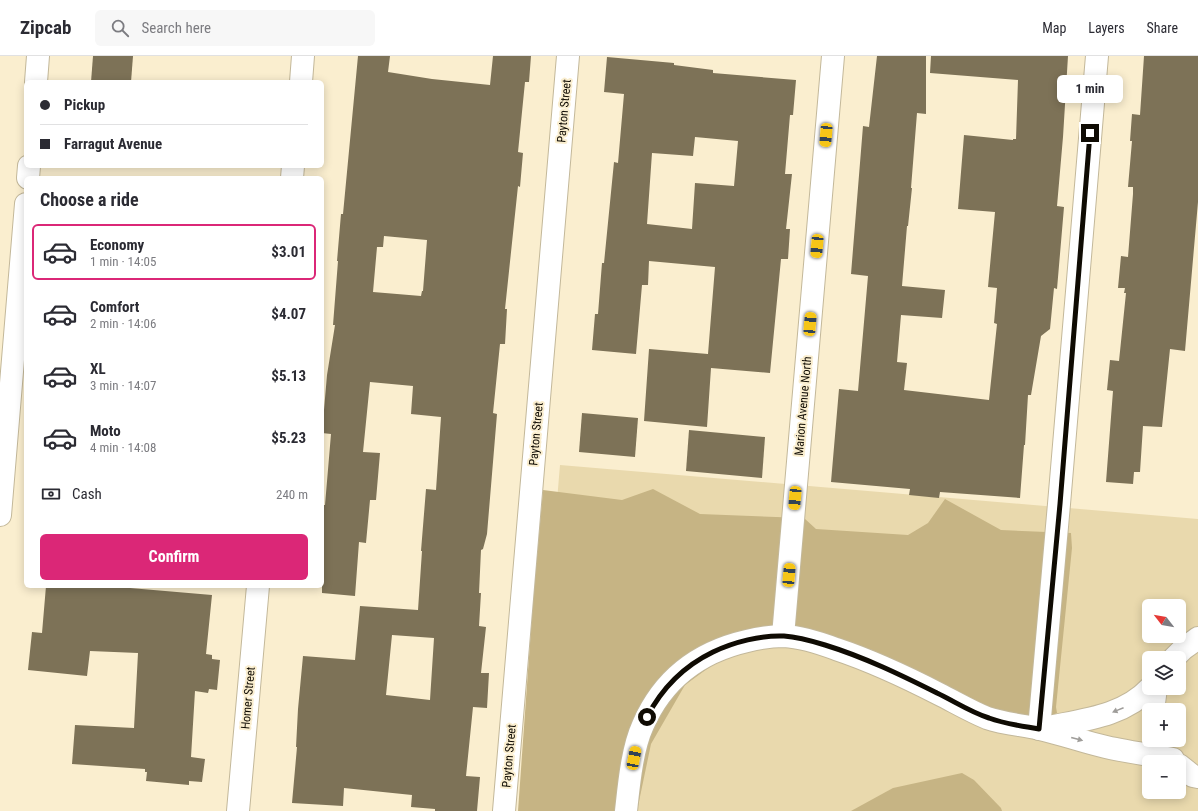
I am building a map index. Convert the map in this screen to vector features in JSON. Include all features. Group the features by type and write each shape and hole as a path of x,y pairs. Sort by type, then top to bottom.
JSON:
{"street":[{"path":"36,80 38,56"},
{"path":"301,80 303,56"},
{"name":"Payton Street","path":"504,811 568,56"},
{"name":"Marion Avenue North","path":"783,636 832,56"},
{"path":"1039,729 1060,504 1096,56"},
{"path":"0,515 24,228"},
{"name":"Homer Street","path":"238,811 258,588"},
{"path":"626,811 637,745 643,726 662,692 674,678 687,667 703,657 720,648 754,639 783,636 817,643 883,667 988,718 1013,725 1039,729 1142,757"},
{"path":"1182,651 1198,638"},
{"path":"1039,729 1113,712 1133,703 1143,695"},
{"path":"1164,747 1172,755"}],"shaded area":[{"path":"560,465 1198,519 1198,811 531,811"},
{"path":"653,489 700,514 804,518 816,529 908,535 928,523 945,499 1001,530 1071,533 1072,548 1056,707 1057,713 1049,717 1014,718 795,644 751,647 711,666 685,685 651,744 637,811 518,811 533,601 543,490 622,500"},
{"path":"962,773 974,780 1001,808 1002,811 851,811 893,788"}],"building":[{"path":"93,56 133,56 131,80 91,80"},
{"path":"358,56 390,56 388,72 432,79 490,85 493,56 531,56 529,82 525,82 518,152 523,153 505,309 507,309 505,344 500,344 493,413 497,414 487,534 483,549 481,550 479,626 486,627 481,673 489,673 487,708 473,707 466,776 480,777 477,811 435,811 435,809 411,807 412,795 344,788 343,806 292,803 303,656 355,660 360,606 418,610 426,489 436,490 441,417 411,414 413,386 370,382 363,452 380,453 376,500 370,500 366,543 359,542 355,596 322,593 322,588 324,588 324,505 331,434 324,433 324,410 327,375 335,325 333,325 341,214 343,214","holes":["384,236 427,240 423,291 421,296 373,292 377,247 383,247","392,635 434,638 430,700 386,695"]},
{"path":"877,56 926,56 926,114 917,113 912,188 902,286 945,290 942,318 901,315 897,362 907,363 904,390 989,400 997,324 994,323 997,288 988,287 995,212 958,209 964,135 1013,140 1016,139 1018,80 930,73 931,56 1068,56 1057,206 1064,207 1057,289 1054,288 1050,329 1041,336 1031,395 1028,395 1020,498 940,492 939,498 909,495 910,489 831,482 839,389 858,391 868,276 851,274 863,126 869,127"},
{"path":"1144,56 1198,56 1198,202 1185,351 1170,349 1162,427 1143,426 1140,472 1134,472 1133,484 1106,482 1113,391 1107,390 1110,360 1119,361 1126,293 1124,293 1125,288 1118,288 1121,256 1128,257 1133,194 1133,187 1128,187 1132,141 1130,141 1132,114 1140,115"},
{"path":"607,57 674,63 674,65 713,70 713,73 796,80 793,115 790,115 785,174 792,174 786,229 790,229 788,259 781,259 770,373 711,368 707,427 644,421 649,349 708,354 715,267 649,261 648,285 642,285 636,354 592,350 595,314 598,314 602,263 604,263 614,162 618,163 624,94 604,92","holes":["695,137 738,141 734,186 695,183 692,229 647,224 652,153 693,156"]},
{"path":"582,413 638,418 635,457 579,452"},
{"path":"689,430 765,437 762,478 686,471"},
{"path":"46,588 130,588 212,595 206,654 212,655 212,659 220,660 217,690 209,689 208,693 195,691 191,757 205,759 202,782 189,781 189,785 146,781 147,772 145,772 145,769 72,764 75,725 134,728 138,653 90,651 87,676 28,670 32,632 42,633"}],"route":[{"path":"647,717 662,692 674,678 687,667 703,657 720,648 737,643 754,639 783,636 836,648 883,667 988,718 1013,725 1039,729 1060,504 1090,133"}]}
